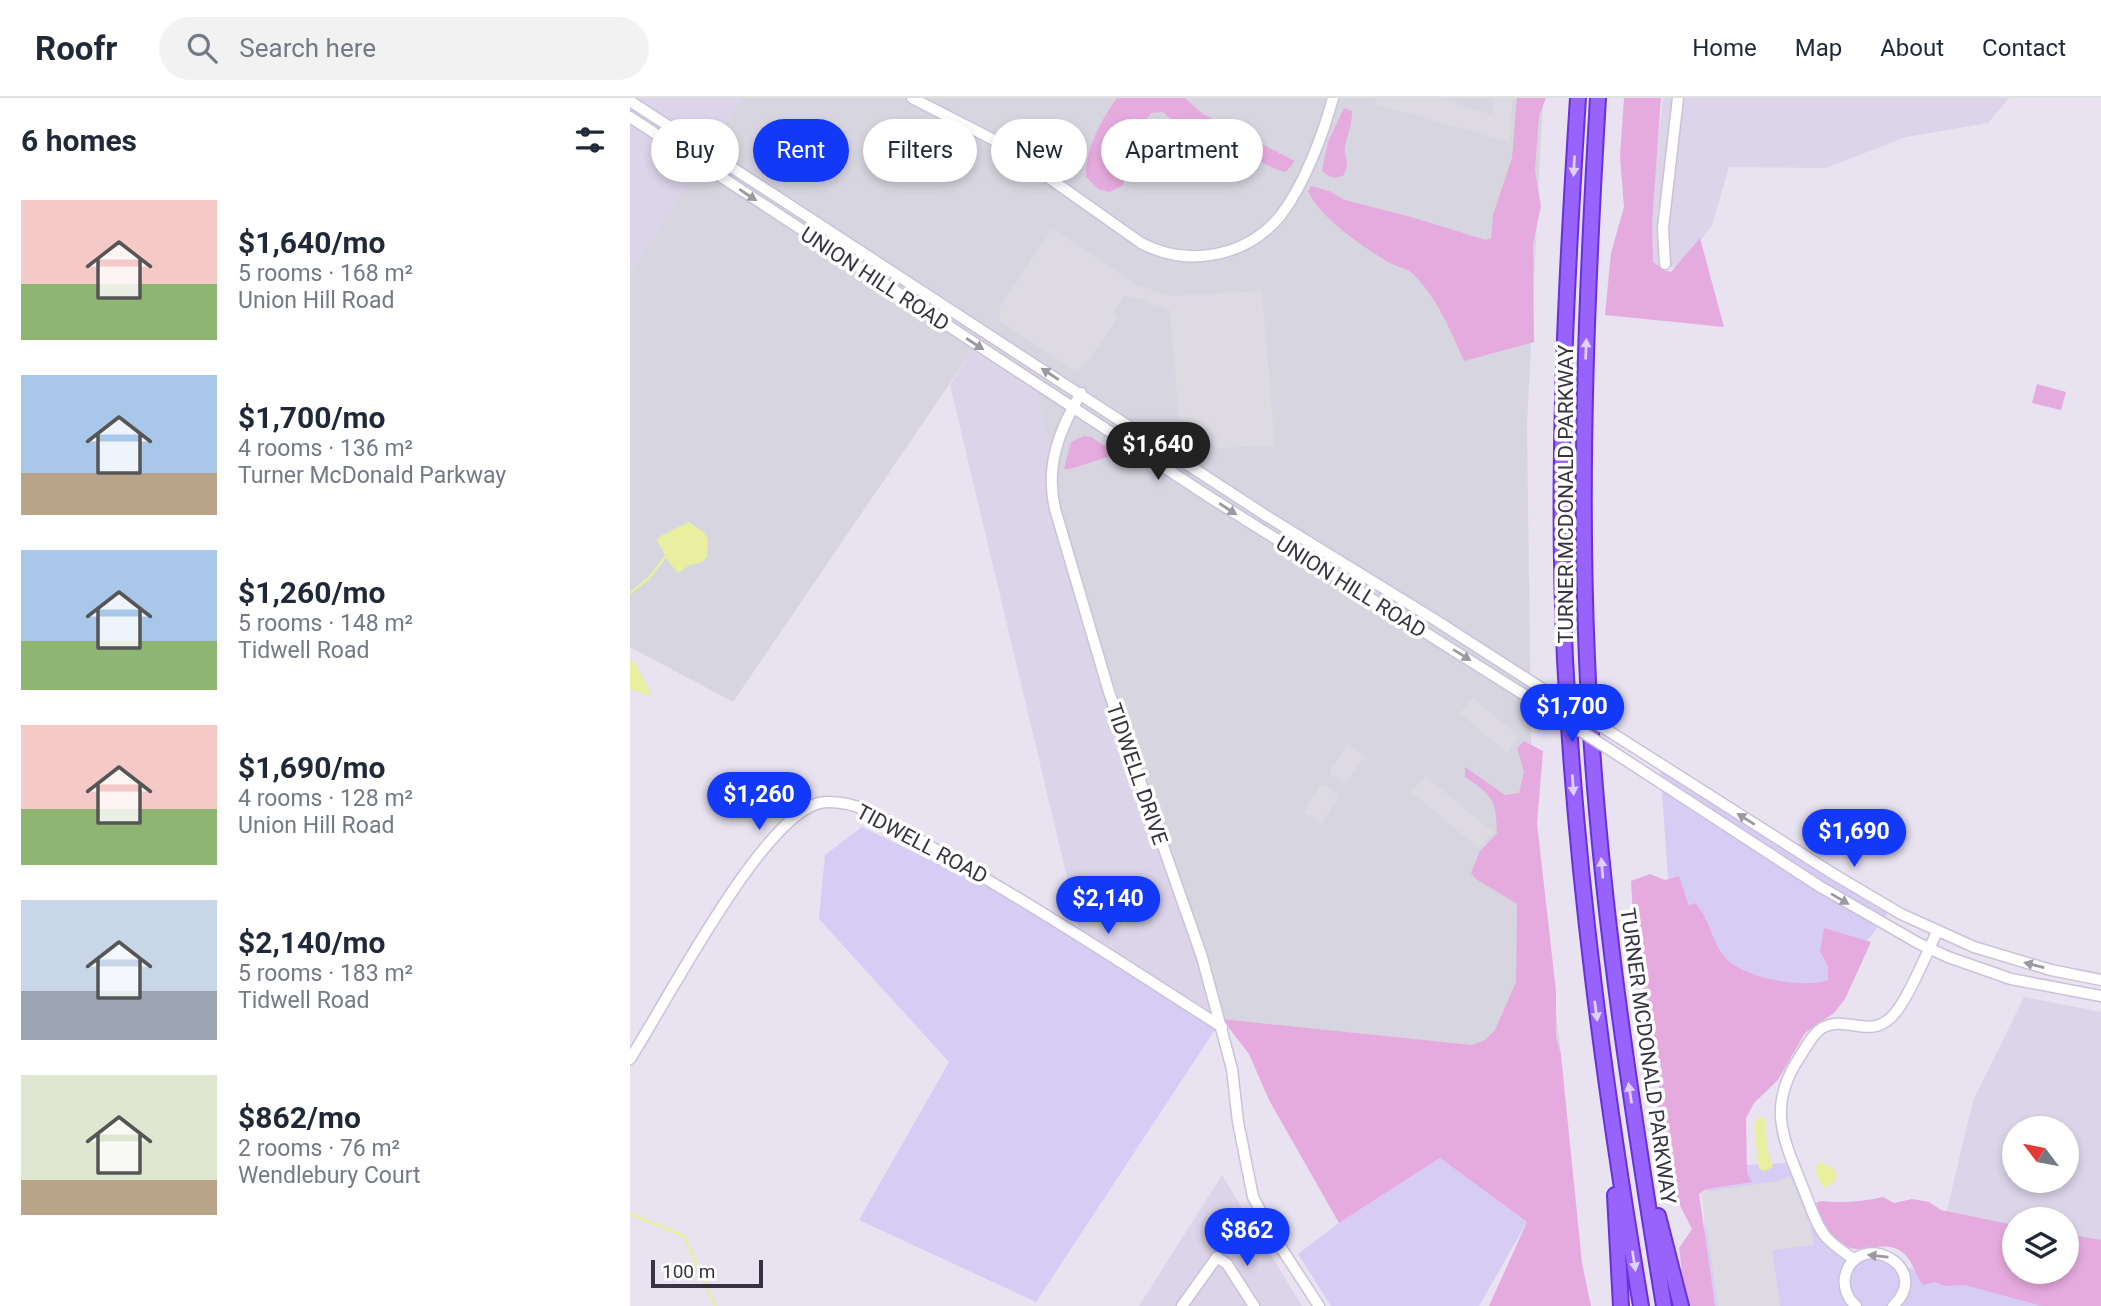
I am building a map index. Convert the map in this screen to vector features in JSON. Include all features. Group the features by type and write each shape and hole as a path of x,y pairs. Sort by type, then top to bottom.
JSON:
{"highway":[{"name":"TURNER MCDONALD PARKWAY","path":"1577,98 1563,384 1565,656 1583,900 1611,1127 1641,1306"},
{"name":"TURNER MCDONALD PARKWAY","path":"1598,98 1584,398 1586,636 1604,899 1664,1306"},
{"path":"1611,1127 1621,1306"},
{"path":"1637,1137 1681,1306"}],"street":[{"path":"912,98 998,142 1141,243 1163,253 1195,257 1238,247 1265,230 1282,214 1311,159 1333,98"},
{"path":"1665,264 1664,228 1678,98"},
{"name":"UNION HILL ROAD","path":"630,101 1268,517 1891,909 1964,944 2014,960 2101,980"},
{"name":"UNION HILL ROAD","path":"630,117 1331,575 1463,655 1891,930 1948,957 2011,979 2101,996"},
{"name":"TIDWELL DRIVE","path":"1081,393 1061,430 1052,462 1051,480 1055,509 1108,692 1202,957 1232,1069 1238,1122 1253,1197 1276,1241 1319,1306"},
{"name":"TIDWELL ROAD","path":"630,1059 736,886 780,829 807,808 826,802 858,807 956,861 1222,1027"},
{"path":"1855,1260 1825,1236 1813,1213 1783,1137 1780,1122 1783,1089 1791,1070 1820,1029 1840,1022 1861,1028 1872,1027 1890,1019 1899,1007 1937,932"},
{"path":"1856,1306 1847,1294 1845,1285 1849,1267 1855,1260 1874,1252 1893,1259 1904,1276 1902,1296 1893,1306"},
{"path":"1182,1306 1217,1257 1227,1264 1254,1306"}],"shaded area":[{"path":"630,98 742,98 729,119 651,119 651,182 689,182 630,274"},
{"path":"742,98 1543,98 1527,426 1532,805 1561,1055 1223,1019 1129,750 1061,506 1034,376 976,345 733,702 630,647 630,274 689,182 739,182 739,119 729,119"},
{"path":"1117,98 1185,98 1213,119 1171,119 1163,112 1151,113 1146,119 1104,119"},
{"path":"1377,98 1438,98 1493,115 1494,98 1513,98 1509,142 1375,104"},
{"path":"1517,98 1546,98 1539,116 1535,171 1541,206 1533,244 1534,342 1464,361 1442,314 1421,282 1412,273 1388,262 1343,231 1322,211 1308,191 1311,186 1329,191 1345,200 1486,240 1491,238 1493,215 1512,158"},
{"path":"1624,98 1661,98 1652,222 1653,262 1671,272 1700,238 1724,327 1605,315 1611,253 1624,207 1620,156"},
{"path":"1663,98 2009,98 1988,123 1906,137 1826,168 1729,167 1712,225 1680,268 1650,266 1649,225"},
{"path":"1344,108 1352,111 1345,146 1347,165 1344,175 1332,177 1322,170 1328,142"},
{"path":"1100,126 1101,182 1124,182 1110,192 1098,189 1087,178 1088,155"},
{"path":"1263,145 1295,161 1286,172 1263,163"},
{"path":"1052,229 1133,283 1170,296 1262,291 1275,446 1215,448 1179,419 1170,310 1142,299 1124,296 1113,313 1118,317 1086,364 1075,370 1000,321 999,309"},
{"path":"978,342 1034,376 1061,506 1129,750 1223,1019 1080,932 950,385"},
{"path":"2037,384 2066,392 2061,410 2032,403"},
{"path":"1084,436 1091,437 1112,451 1111,456 1064,469 1071,442"},
{"path":"689,522 708,539 707,557 678,573 657,540"},
{"path":"630,660 636,664 652,696 630,689"},
{"path":"1473,698 1518,736 1507,753 1460,713"},
{"path":"1524,741 1543,751 1537,823 1556,991 1556,1037 1561,1055 1582,1263 1591,1306 1489,1306 1527,1222 1440,1158 1339,1223 1269,1100 1249,1054 1222,1019 1472,1045 1485,1040 1495,1030 1516,982 1517,904 1476,879 1471,873 1480,851 1497,833 1494,805 1482,789 1465,777 1465,767 1505,795 1519,793 1524,772 1517,748"},
{"path":"1347,745 1365,756 1346,784 1329,772"},
{"path":"1660,764 1888,913 1814,1013 1675,976"},
{"path":"1425,776 1493,832 1479,848 1411,792"},
{"path":"1322,784 1339,796 1321,824 1304,812"},
{"path":"862,827 1080,932 1222,1019 1036,1302 859,1220 949,1062 819,919 825,855"},
{"path":"1650,874 1665,880 1679,876 1689,906 1695,903 1700,909 1724,956 1732,964 1758,976 1803,983 1828,980 1828,967 1820,951 1824,928 1871,942 1845,999 1834,1013 1805,1033 1778,1080 1754,1103 1746,1118 1747,1173 1752,1182 1706,1189 1699,1194 1715,1306 1690,1306 1685,1296 1679,1248 1692,1229 1671,1188 1671,1168 1660,1137 1656,1115 1661,1068 1635,952 1631,881"},
{"path":"2024,997 2101,1012 2101,1248 2079,1244 2079,1207 2002,1207 2002,1229 1945,1218 1973,1101"},
{"path":"1757,1118 1765,1119 1767,1150 1773,1167 1765,1171 1759,1169 1754,1127"},
{"path":"1440,1158 1527,1222 1479,1306 1331,1306 1298,1254 1339,1223"},
{"path":"1821,1162 1837,1173 1834,1182 1826,1188 1817,1172 1816,1166"},
{"path":"1786,1163 1825,1246 2046,1306 1713,1306 1704,1236 1706,1189 1702,1167"},
{"path":"1222,1175 1302,1306 1139,1306"},
{"path":"1790,1176 1810,1224 1814,1245 1772,1250 1780,1306 1718,1306 1701,1192 1780,1181"},
{"path":"1883,1197 1894,1203 1912,1199 1929,1202 1941,1210 2002,1223 2002,1284 2079,1284 2079,1236 2101,1240 2101,1306 2042,1306 1964,1285 1946,1286 1935,1282 1923,1285 1909,1259 1897,1249 1859,1249 1843,1245 1831,1234 1816,1203"}],"waterway":[{"path":"630,593 648,579 666,556"},
{"path":"630,1214 684,1236 715,1306"}]}
